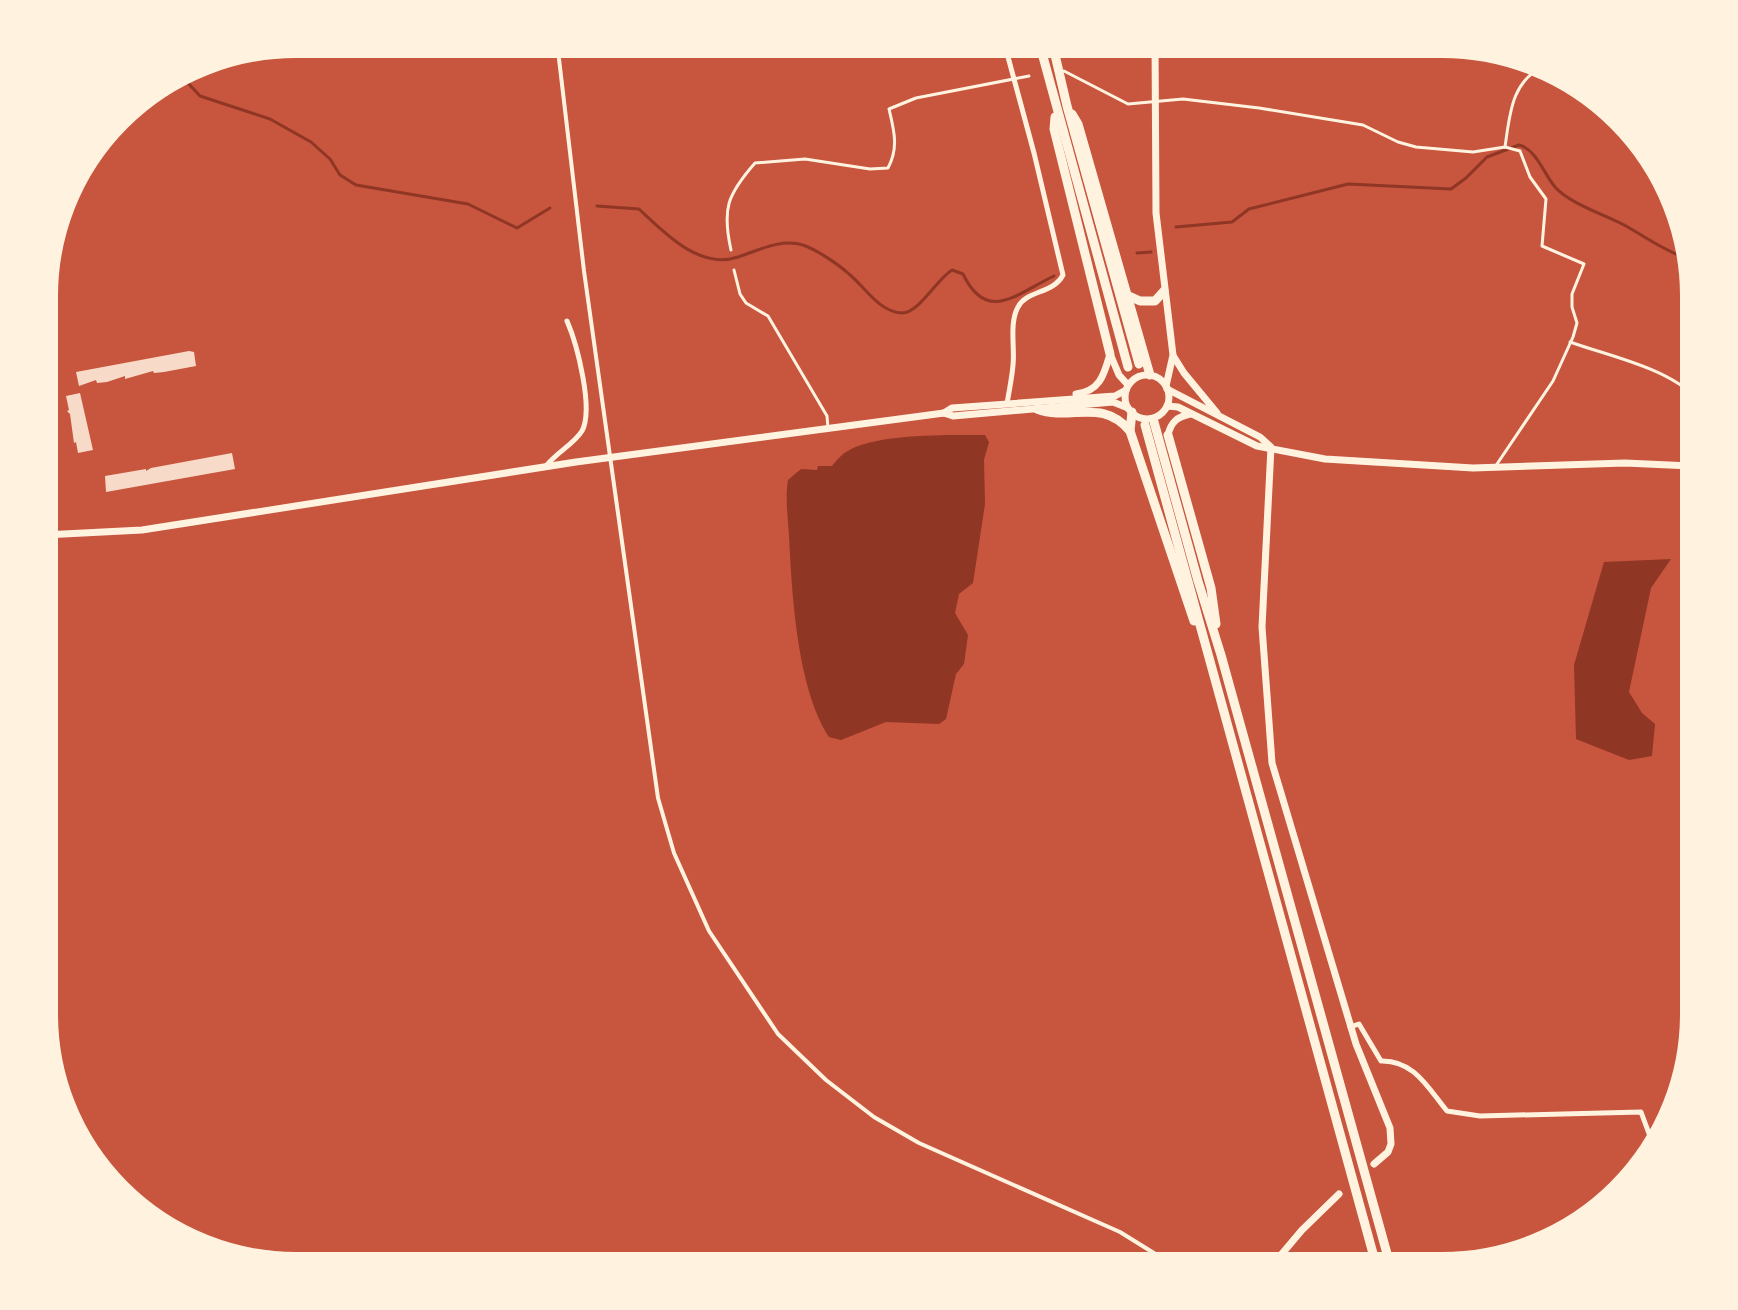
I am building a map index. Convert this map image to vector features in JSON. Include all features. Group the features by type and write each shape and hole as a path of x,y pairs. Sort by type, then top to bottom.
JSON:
{"highway":[{"path":"1043,57 1134,365 1056,57"},
{"path":"1055,106 1054,129 1110,354"},
{"path":"1067,106 1078,124 1154,376"},
{"path":"1129,296 1147,302 1155,301 1164,291"},
{"path":"1037,405 1047,413 1105,413 1121,421 1130,431"},
{"path":"1130,410 1130,431 1185,599 1209,658"},
{"path":"1374,1254 1209,658 1149,423 1221,655 1388,1254"},
{"path":"1168,435 1211,588 1221,655"}],"street":[{"path":"559,57 584,271 658,798 674,853 709,931 778,1034 826,1080 874,1117 919,1143 1120,1232 1155,1254"},
{"path":"1007,404 1013,365 1014,319 1018,306 1029,297 1058,284 1063,275 1008,57"},
{"path":"1155,57 1156,213 1173,355 1164,409 1168,435"},
{"path":"546,466 558,451 575,441 584,428 587,408 573,334 567,321"},
{"path":"1037,405 1046,397 1090,392 1104,375 1110,354"},
{"path":"1110,354 1127,388 1125,399 1130,410"},
{"path":"944,413 953,416 1115,396 1136,377 1162,374 1173,355"},
{"path":"1173,355 1220,417"},
{"path":"1154,376 1167,387 1260,437 1271,447"},
{"path":"56,534 142,530 234,518 546,466 944,413 952,408 1007,404 1113,402 1148,419 1164,409 1178,407 1257,446 1325,459 1494,467 1625,463 1682,465"},
{"path":"1168,435 1177,419 1190,414"},
{"path":"1271,447 1262,627 1272,763 1350,1027 1390,1128 1388,1152 1374,1164"},
{"path":"1350,1027 1359,1024 1381,1061 1411,1067 1447,1111 1480,1116 1641,1112 1649,1134"},
{"path":"1282,1254 1339,1194"}],"lane":[{"path":"1064,71 1128,104 1183,99 1363,125 1398,142 1437,150 1485,152 1506,148 1520,151 1530,177 1546,199 1542,246 1584,264 1572,294 1577,323 1553,381 1494,467"},
{"path":"1506,148 1510,112 1520,84 1532,73"},
{"path":"731,250 726,208 742,178 755,163 805,159 870,169 888,168 895,154 889,109 916,98 1029,76"},
{"path":"734,270 740,294 756,311 768,316 827,416 828,428"},
{"path":"1570,342 1659,374 1682,386"}],"shaded area":[{"path":"985,435 989,442 984,460 985,504 973,583 959,594 955,613 968,635 964,664 956,674 946,719 939,724 886,722 841,740 829,737 810,693 798,640 787,508 788,480 801,469 817,470 818,466 832,466 846,452 875,441 913,436"},
{"path":"1671,559 1651,588 1629,692 1642,713 1655,724 1652,756 1629,760 1576,739 1574,665 1604,562"}],"building":[{"path":"194,352 196,366 153,371 125,379 125,376 107,382 97,383 96,380 79,386 76,372"},
{"path":"80,393 93,450 78,453 66,396"},
{"path":"232,453 235,469 106,492 105,476"}],"waterway":[{"path":"188,82 200,96 270,119 311,142 330,159 340,175 356,185 468,204 517,228 550,208"},
{"path":"1176,227 1232,222 1249,209 1348,184 1451,189 1487,157 1519,145 1530,151 1555,187 1570,199 1678,254"},
{"path":"597,206 639,209 684,247 710,258 724,260 778,244 803,245 839,266 879,304 894,312 908,312 915,308 952,270 963,274 982,298 992,301 1015,296 1054,276"},
{"path":"1137,253 1151,252"}]}
